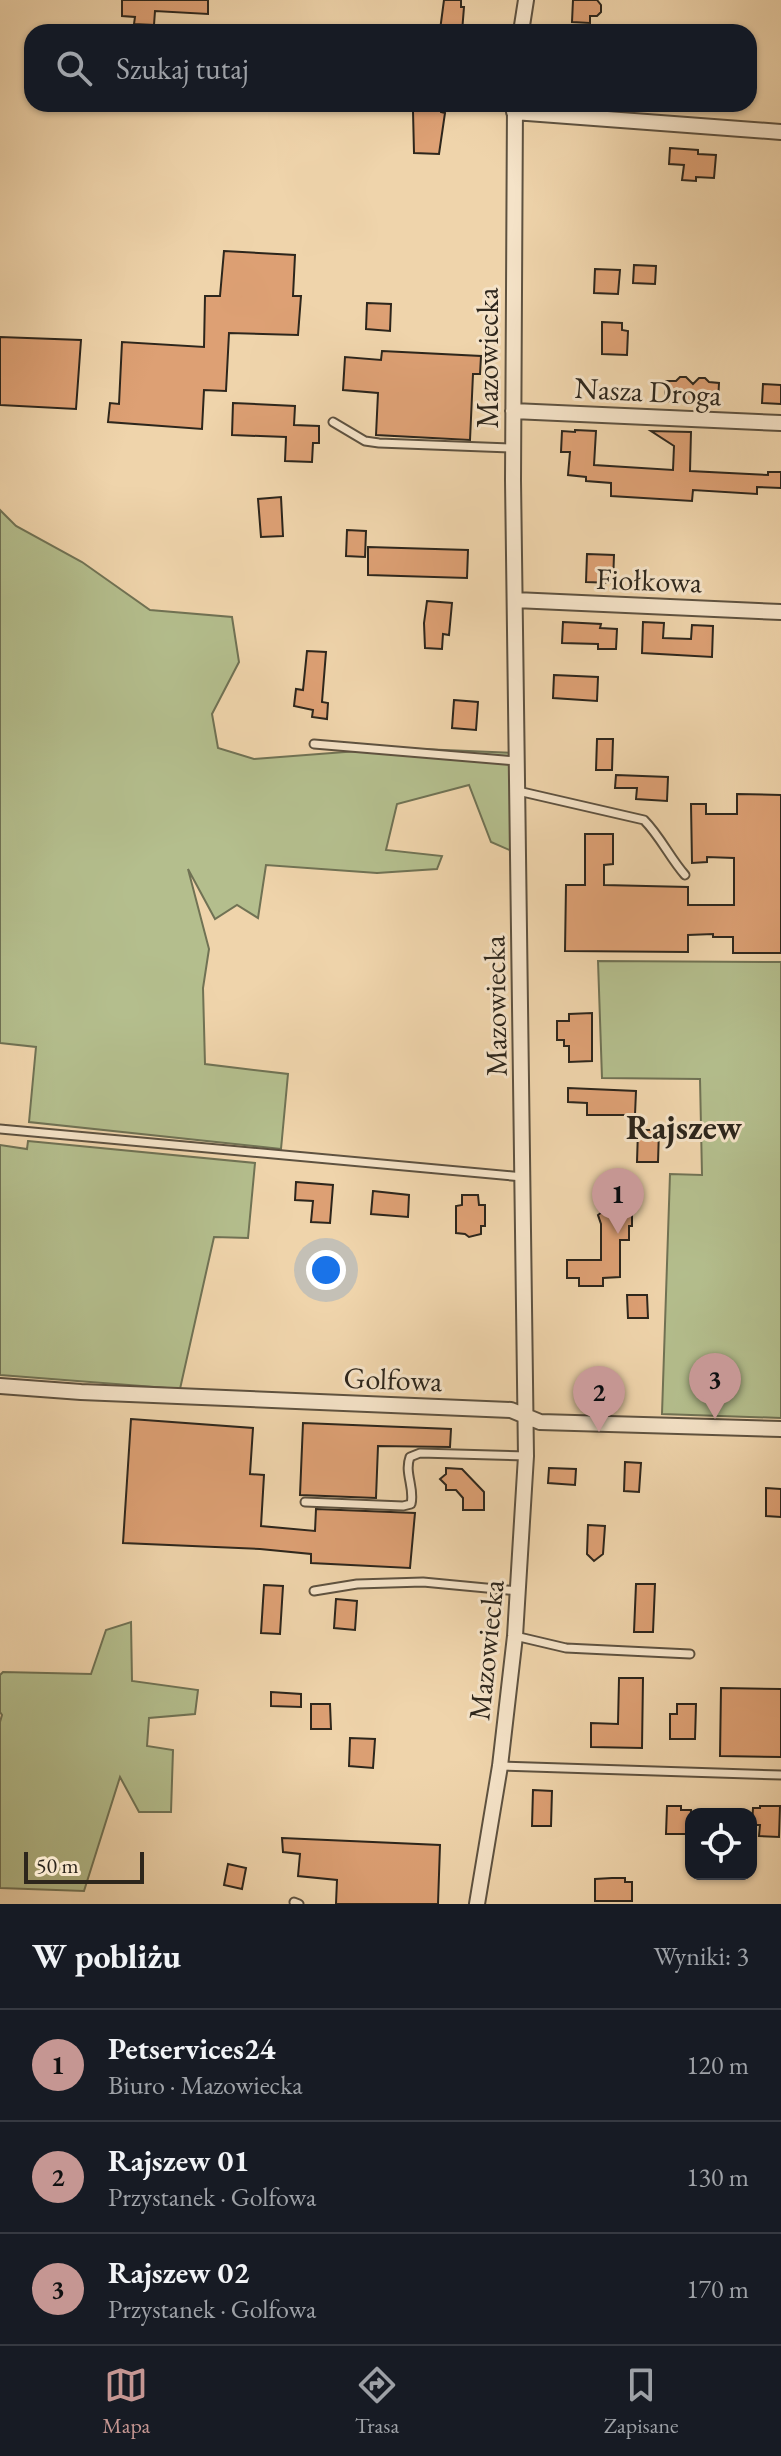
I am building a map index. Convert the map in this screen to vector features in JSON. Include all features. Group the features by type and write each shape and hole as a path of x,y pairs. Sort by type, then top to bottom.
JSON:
{"street":[{"path":"522,24 526,0"},
{"name":"Mazowiecka","path":"477,1904 500,1766 515,1636 526,1456 513,448 514,112"},
{"path":"558,112 781,132"},
{"name":"Nasza Droga","path":"513,411 781,423"},
{"name":"Fiołkowa","path":"515,600 781,612"},
{"name":"Golfowa","path":"0,1386 511,1410 540,1422 781,1429"}],"lane":[{"path":"333,422 365,441 513,448"},
{"path":"314,744 518,761"},
{"path":"518,791 644,820 685,875"},
{"path":"0,1129 523,1177"},
{"path":"305,1502 411,1504 407,1465 410,1457 420,1453 526,1456"},
{"path":"314,1591 357,1584 423,1582 519,1591"},
{"path":"515,1636 566,1648 690,1654"},
{"path":"500,1766 781,1775"}],"green space":[{"path":"0,510 16,526 82,562 150,610 232,617 239,662 212,714 218,748 254,759 397,748 513,753 514,852 491,842 469,785 397,804 386,850 442,856 437,869 377,873 266,865 258,918 237,905 215,919 188,869 209,949 203,988 205,1064 288,1074 281,1149 29,1122 36,1047 0,1043"},
{"path":"598,961 781,962 781,1418 662,1414 670,1174 702,1175 700,1079 602,1078"},
{"path":"28,1141 255,1163 248,1238 214,1237 180,1389 0,1375 0,1145 27,1149"},
{"path":"131,1622 132,1681 198,1690 195,1714 149,1718 147,1746 173,1750 171,1812 139,1812 120,1777 84,1891 0,1888 0,1675 3,1672 91,1674 106,1630"}],"building":[{"path":"122,0 208,0 208,14 155,11 154,24 134,24 135,17 122,16"},
{"path":"444,0 461,0 461,7 464,7 463,24 441,24"},
{"path":"573,0 597,0 601,12 590,16 590,23 572,22"},
{"path":"413,112 445,113 439,154 414,153"},
{"path":"670,148 716,155 714,178 682,180 684,165 669,164"},
{"path":"224,251 295,255 293,296 301,296 298,335 229,333 226,391 204,390 202,429 108,422 110,403 119,404 122,342 204,347 205,296 220,296"},
{"path":"634,265 656,266 655,284 633,283"},
{"path":"595,269 620,270 618,294 594,293"},
{"path":"367,303 391,304 390,331 366,329"},
{"path":"602,322 622,323 622,330 628,331 627,355 602,354"},
{"path":"0,337 81,340 76,409 0,405"},
{"path":"382,351 481,356 480,374 473,374 470,440 376,435 378,393 343,390 345,357 381,360"},
{"path":"686,377 693,384 699,378 719,383 718,403 665,401 666,381 676,381"},
{"path":"763,384 781,385 781,404 762,403"},
{"path":"233,403 295,406 294,425 319,426 319,443 313,443 312,462 285,461 286,437 232,435"},
{"path":"562,431 596,431 594,465 673,470 674,446 651,431 691,432 690,471 768,475 768,472 781,472 781,488 757,487 757,494 693,490 692,501 611,496 611,483 586,481 586,477 568,475 570,452 561,452"},
{"path":"281,497 283,536 261,537 258,499"},
{"path":"347,530 366,531 365,557 346,556"},
{"path":"368,547 468,550 467,578 368,575"},
{"path":"587,554 614,555 613,583 586,582"},
{"path":"427,601 452,603 449,635 443,634 442,649 425,648"},
{"path":"563,622 601,624 600,628 617,629 616,649 598,649 598,644 562,643"},
{"path":"643,622 664,623 663,638 691,639 692,625 713,626 712,657 642,653"},
{"path":"307,651 326,652 322,702 328,703 327,719 312,717 313,710 294,706 296,689 303,690"},
{"path":"554,675 598,677 597,701 553,698"},
{"path":"454,700 478,702 476,730 452,728"},
{"path":"597,739 613,739 612,770 596,770"},
{"path":"616,775 668,777 667,801 636,799 637,788 615,788"},
{"path":"737,794 781,795 781,953 733,953 733,937 713,937 713,934 688,935 688,952 565,951 566,885 585,885 585,834 613,834 613,864 604,865 604,885 688,887 688,905 734,905 734,858 707,857 707,862 692,863 691,804 706,804 706,814 737,814"},
{"path":"592,1013 592,1061 569,1062 569,1046 564,1046 564,1040 557,1040 557,1021 569,1021 569,1014"},
{"path":"568,1088 636,1091 635,1115 587,1115 587,1103 568,1102"},
{"path":"638,1130 659,1130 658,1162 637,1162"},
{"path":"601,1181 629,1181 632,1226 629,1226 629,1240 620,1240 620,1277 603,1278 603,1286 579,1286 579,1278 567,1278 567,1260 601,1260 598,1215 602,1212 598,1200 601,1197"},
{"path":"296,1182 333,1185 330,1223 311,1222 313,1201 295,1200"},
{"path":"373,1191 409,1195 408,1217 371,1214"},
{"path":"462,1195 478,1195 479,1205 485,1205 485,1226 481,1226 481,1234 469,1237 456,1233 456,1206 462,1205"},
{"path":"627,1295 647,1295 648,1318 628,1318"},
{"path":"131,1419 253,1428 250,1474 264,1475 261,1526 315,1531 316,1509 415,1513 410,1568 311,1563 311,1554 260,1549 123,1543"},
{"path":"303,1423 451,1429 450,1447 378,1446 376,1498 300,1495"},
{"path":"625,1462 641,1463 639,1492 624,1491"},
{"path":"446,1468 462,1469 484,1492 484,1510 463,1510 463,1498 456,1490 446,1490 440,1479 446,1474"},
{"path":"549,1468 576,1469 575,1485 548,1483"},
{"path":"766,1488 781,1489 781,1517 766,1516"},
{"path":"588,1525 605,1526 603,1554 594,1561 587,1554"},
{"path":"636,1584 655,1584 653,1632 634,1632"},
{"path":"264,1585 283,1586 280,1634 261,1633"},
{"path":"336,1599 357,1601 355,1630 334,1628"},
{"path":"619,1678 643,1678 642,1748 591,1747 591,1723 618,1724"},
{"path":"721,1688 781,1689 781,1757 720,1756"},
{"path":"271,1692 301,1694 301,1707 271,1706"},
{"path":"311,1704 330,1704 331,1729 311,1729"},
{"path":"677,1704 696,1704 695,1739 670,1739 670,1714 677,1714"},
{"path":"350,1738 375,1739 373,1768 349,1766"},
{"path":"533,1790 552,1791 551,1826 532,1826"},
{"path":"667,1806 681,1806 681,1810 685,1810 685,1834 666,1834"},
{"path":"780,1806 779,1837 759,1836 757,1808"},
{"path":"282,1838 440,1845 438,1904 336,1904 337,1880 298,1876 300,1854 283,1852"},
{"path":"228,1864 246,1868 242,1889 224,1885"},
{"path":"625,1878 625,1882 632,1882 632,1901 595,1901 595,1879"}],"place":[{"name":"Petservices24","path":"618,1234"},
{"name":"Rajszew 02","path":"715,1419"},
{"name":"Rajszew 01","path":"599,1432"}],"district":[{"name":"Rajszew","path":"684,1127"}]}
